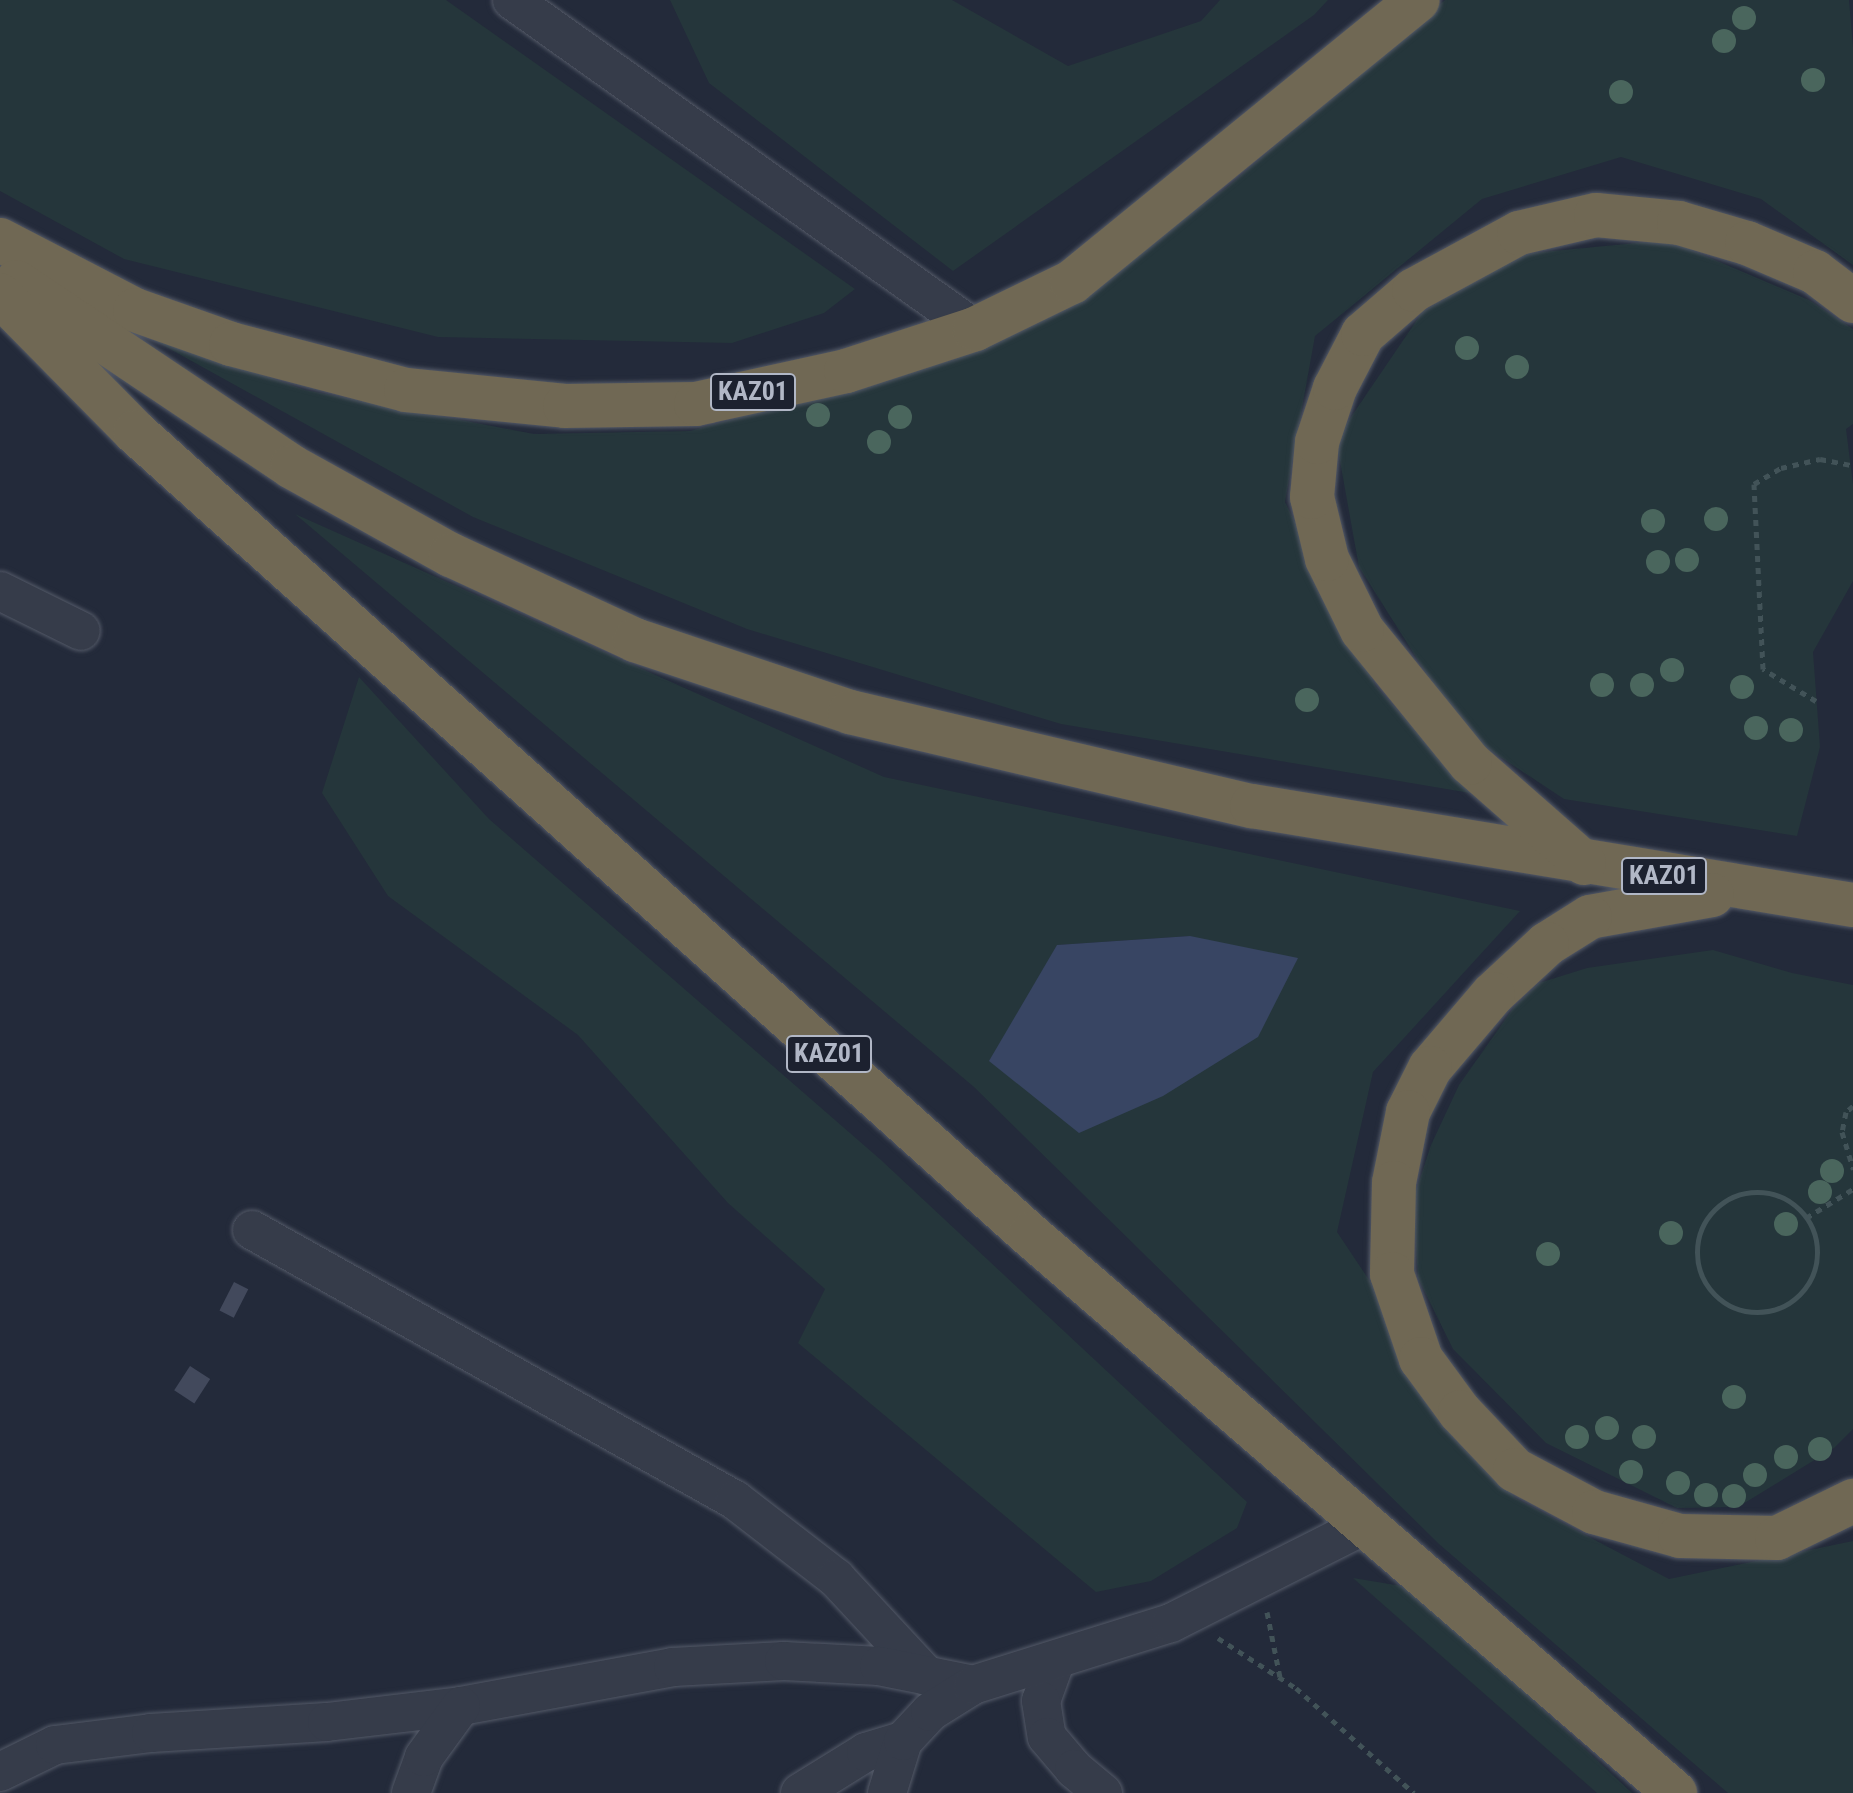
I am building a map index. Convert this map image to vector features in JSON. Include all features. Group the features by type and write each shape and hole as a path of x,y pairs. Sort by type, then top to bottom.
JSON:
{"highway":[{"name":"KАZ01","path":"0,240 135,310 231,344 406,390 565,406 696,404 846,371 975,329 1072,282 1418,0"},
{"path":"1584,863 1470,763 1362,630 1327,559 1312,497 1317,442 1335,388 1363,334 1414,290 1519,233 1596,215 1679,223 1747,243 1815,272 1853,301"},
{"name":"KАZ01","path":"0,269 149,375 292,467 451,555 635,640 850,712 1252,806 1853,905"},
{"name":"KАZ01","path":"0,295 135,432 1030,1235 1675,1793"},
{"path":"1744,889 1590,917 1547,944 1493,994 1430,1068 1408,1112 1394,1183 1392,1274 1421,1359 1460,1412 1515,1470 1594,1512 1680,1536 1777,1538 1853,1501"}],"street":[{"path":"512,0 975,329"},
{"path":"0,591 81,631"},
{"path":"252,1230 735,1500 836,1578 927,1676"},
{"path":"887,1793 903,1741 930,1712 973,1685 1055,1662 1185,1617 1261,1581 1365,1525"},
{"path":"0,1772 55,1745 151,1733 327,1722 461,1706 673,1667 784,1661 879,1666 973,1685"},
{"path":"1055,1662 1041,1701 1047,1737 1074,1769 1103,1793"},
{"path":"411,1793 424,1757 461,1706"},
{"path":"800,1793 866,1752 903,1741"}],"path":[{"path":"1816,701 1763,669 1754,484 1781,468 1820,459 1851,465"},
{"path":"1853,1106 1846,1112 1842,1132 1853,1169"},
{"path":"1806,1218 1853,1189"},
{"path":"1765,1191 1784,1198 1806,1218 1817,1246 1816,1266 1809,1284 1796,1299 1769,1311 1739,1311 1721,1302 1707,1287 1697,1259 1700,1230 1710,1212 1726,1199 1745,1192 1765,1191"},
{"path":"1261,1581 1281,1678"},
{"path":"1185,1617 1281,1678 1395,1773 1414,1793"}],"shaded area":[{"path":"0,0 446,0 855,289 824,313 732,343 438,337 124,259 0,191"},
{"path":"670,0 952,0 1068,66 1201,21 1220,0 1328,0 1314,15 953,271 709,83"},
{"path":"1445,0 1849,0 1853,47 1853,265 1761,199 1621,157 1482,199 1315,336 1285,502 1376,687 1476,794 1061,724 747,629 473,517 134,329 305,390 534,434 690,431 972,352 1047,313 1225,189"},
{"path":"1668,240 1809,300 1853,329 1853,424 1846,429 1853,484 1853,581 1813,652 1820,747 1797,836 1564,799 1464,733 1359,567 1336,439 1423,311 1521,254"},
{"path":"295,514 884,777 1520,911 1373,1072 1337,1232 1515,1498 1669,1579 1853,1541 1853,1793 1728,1793 1439,1544 974,1087","holes":["1190,936 990,1061 1058,945"]},
{"path":"359,677 489,819 881,1160 1247,1502 1237,1528 1151,1581 1096,1592 798,1343 825,1289 728,1203 578,1035 388,896 322,793"},
{"path":"1713,950 1792,973 1853,985 1853,1429 1834,1448 1738,1507 1677,1508 1546,1443 1453,1349 1418,1278 1413,1200 1431,1145 1459,1085 1514,1007 1539,983 1587,968"},
{"path":"1353,1578 1414,1588 1632,1793 1597,1793"}],"water":[{"path":"1190,936 1298,958 1258,1037 1163,1096 1079,1133 989,1061 1057,945"}],"building":[{"path":"234,1282 248,1289 234,1318 219,1311"},
{"path":"190,1366 210,1379 194,1403 174,1390"}]}
